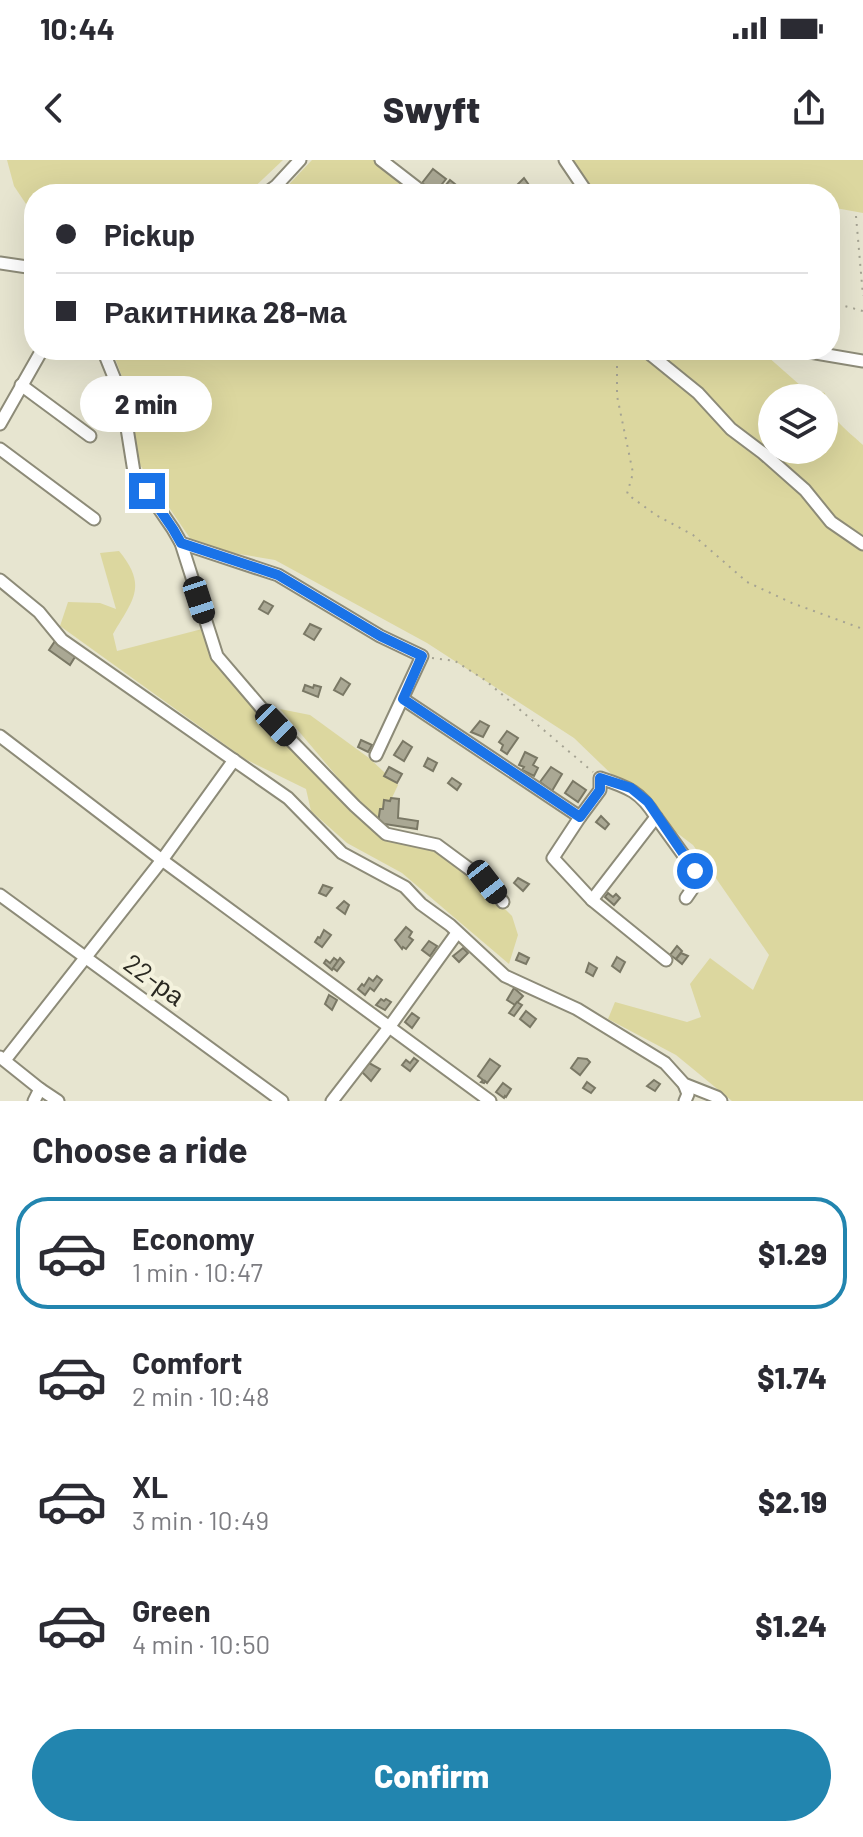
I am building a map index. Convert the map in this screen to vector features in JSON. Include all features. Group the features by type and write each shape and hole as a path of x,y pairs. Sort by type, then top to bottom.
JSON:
{"street":[{"path":"278,184 300,160"},
{"path":"381,160 412,184"},
{"path":"565,160 581,184"},
{"path":"0,263 24,267"},
{"path":"840,357 863,361"},
{"path":"0,424 36,360"},
{"path":"107,360 122,397 134,472 181,543 217,656 276,725 386,834 437,845 487,882 503,902"},
{"path":"657,360 698,393 731,429 805,490 836,527 863,544"},
{"path":"21,385 90,436"},
{"path":"0,449 94,519"},
{"path":"181,543 278,575 380,636 422,656 376,755"},
{"path":"1,582 39,612 62,640 288,798 342,853 405,887 505,976 577,1009 665,1063 684,1084 688,1094 685,1101"},
{"path":"403,699 580,817"},
{"path":"0,736 162,860 490,1101"},
{"path":"58,1101 3,1058 162,860 234,760"},
{"path":"666,960 592,900 553,858 600,790 600,778 631,788 648,802 695,871 695,885 686,898"},
{"path":"592,900 656,817"},
{"name":"22-ра","path":"0,895 282,1101"},
{"path":"332,1101 457,933"},
{"path":"684,1084 721,1101"},
{"path":"34,1101 40,1089"}],"path":[{"path":"856,216 863,296"},
{"path":"840,305 863,311"},
{"path":"617,360 617,396 633,473 627,494 656,515 693,535 747,582 792,603 863,629"},
{"path":"422,656 455,661 485,680 600,778"}],"shaded area":[{"path":"7,160 283,160 258,184 24,184 24,201 14,186"},
{"path":"312,160 374,160 406,184 289,184"},
{"path":"568,160 863,160 863,213 840,209 840,184 586,184"},
{"path":"116,360 772,360 799,384 758,384 758,464 838,464 838,421 863,445 863,1101 732,1101 676,1055 608,1019 615,1002 687,1022 701,1017 690,984 710,958 753,990 769,955 693,845 656,817 574,738 427,643 275,560 196,547 138,462 130,398"},
{"path":"119,551 128,563 135,584 131,602 113,634 117,651 206,628 215,657 351,812 383,839 435,851 482,886 512,916 518,935 509,964 402,873 347,843 311,811 306,789 245,759 60,626 68,602 100,603 116,609 100,553"},
{"path":"280,709 310,715 369,758 398,785 381,821 345,786"}],"building":[{"path":"433,169 446,179 442,184 422,183"},
{"path":"264,601 273,606 268,614 259,609"},
{"path":"310,624 321,629 314,640 304,634"},
{"path":"57,638 78,652 70,665 49,650"},
{"path":"341,678 350,684 343,695 334,690"},
{"path":"305,685 321,687 318,697 303,691"},
{"path":"480,721 489,726 483,737 471,732"},
{"path":"507,731 518,738 507,754 501,750 503,745 499,742"},
{"path":"361,740 372,745 368,752 358,747"},
{"path":"403,741 412,747 404,761 394,755"},
{"path":"525,752 537,758 533,765 538,768 534,776 519,765"},
{"path":"428,758 437,763 433,771 424,766"},
{"path":"389,767 402,774 397,783 384,776"},
{"path":"551,767 562,774 552,791 540,782"},
{"path":"452,778 461,784 457,790 448,783"},
{"path":"573,781 586,790 578,802 565,793"},
{"path":"391,798 399,799 398,818 418,821 417,829 378,823 384,800 390,801"},
{"path":"601,816 609,824 605,829 596,822"},
{"path":"518,878 529,884 523,891 514,883"},
{"path":"323,885 332,888 326,896 319,893"},
{"path":"608,893 620,898 614,905 605,897"},
{"path":"344,901 349,905 345,914 337,908"},
{"path":"406,927 412,932 409,937 413,940 406,949 402,949 395,940"},
{"path":"324,930 331,935 322,947 315,942"},
{"path":"429,941 437,946 430,956 422,950"},
{"path":"677,946 682,951 676,959 670,955"},
{"path":"463,948 468,953 459,962 453,956"},
{"path":"519,953 529,958 526,964 516,960"},
{"path":"681,953 688,956 682,964 676,959"},
{"path":"617,957 625,962 620,972 612,966"},
{"path":"334,958 338,961 332,970 324,963 326,960 330,963"},
{"path":"340,958 344,962 337,971 333,968"},
{"path":"589,963 597,968 593,976 586,972"},
{"path":"377,976 382,980 374,991 370,988 365,995 358,989 369,978 373,981"},
{"path":"514,988 523,996 515,1005 507,1000"},
{"path":"329,995 337,1000 332,1010 325,1004"},
{"path":"381,999 391,1002 385,1010 376,1005"},
{"path":"517,1002 522,1005 514,1016 509,1013"},
{"path":"526,1011 536,1019 530,1027 520,1019"},
{"path":"412,1013 419,1018 412,1028 405,1022"},
{"path":"414,1058 418,1061 410,1071 402,1065 406,1060 410,1063"},
{"path":"578,1058 590,1062 580,1075 571,1068"},
{"path":"490,1059 500,1066 484,1083 478,1076"},
{"path":"369,1063 380,1069 371,1081 362,1072"},
{"path":"654,1080 660,1084 655,1091 647,1086"},
{"path":"587,1082 595,1088 591,1093 583,1088"},
{"path":"503,1083 511,1089 504,1098 496,1092"}],"route":[{"path":"147,491 181,543 278,575 380,636 422,656 403,699 580,817 600,790 600,778 631,788 648,802 695,871"}]}
